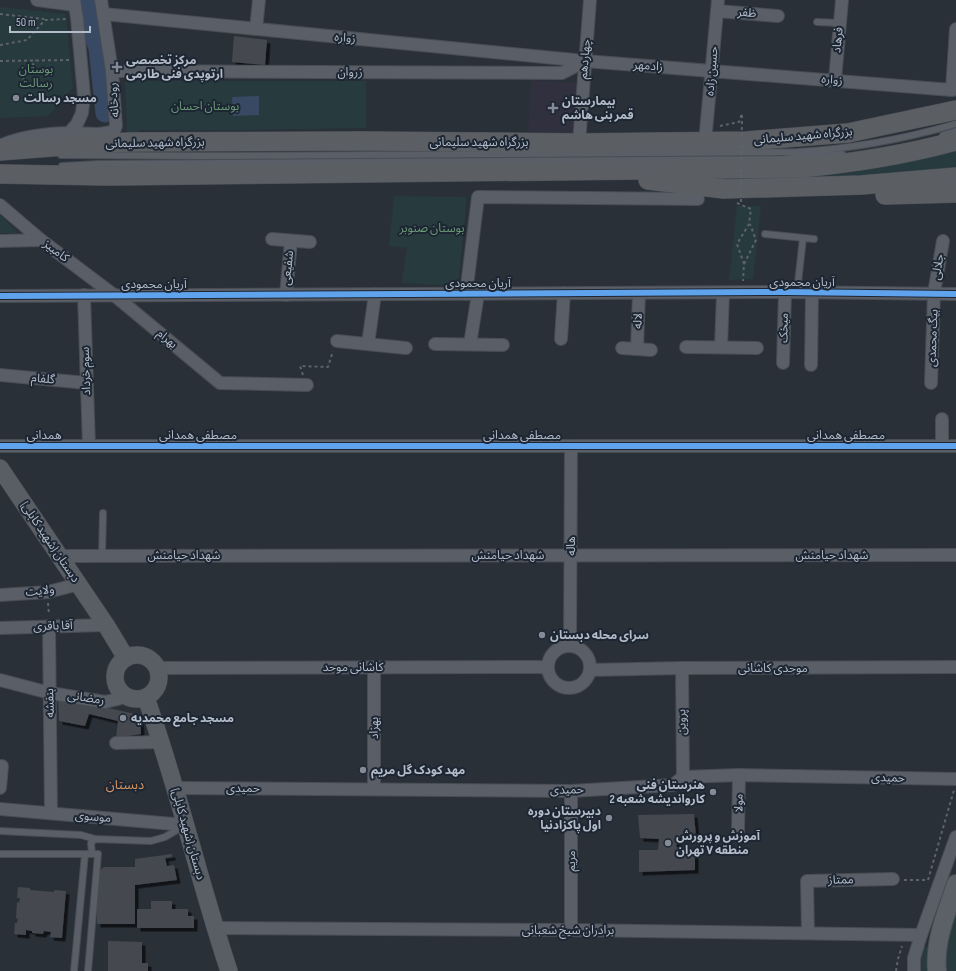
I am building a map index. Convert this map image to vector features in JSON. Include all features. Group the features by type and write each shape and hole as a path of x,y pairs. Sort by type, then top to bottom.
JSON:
{"highway":[{"path":"905,122 955,93"},
{"name":"بزرگراه شهید سلیمانی","path":"0,152 130,142 579,143 706,135 754,141 848,133 956,110"},
{"path":"0,174 110,176 802,168 876,159 956,141"},
{"path":"579,171 724,189 861,185 956,177"},
{"path":"756,188 859,196 956,193"}],"main road":[{"name":"دبستان (شهید کابلی)","path":"0,468 106,624 126,658"},
{"path":"134,655 145,656 152,659 158,668 159,678 157,686 146,698 133,699 123,694 117,686 115,674 118,666 126,658 134,655"},
{"name":"دبستان (شهید کابلی)","path":"146,698 175,788 215,928 229,971"},
{"path":"937,971 936,963 938,945 956,884"}],"street":[{"path":"37,0 75,2 84,96 82,113 77,124 69,133"},
{"name":"رودخانه","path":"0,145 40,136 69,133 98,134 114,130 116,120 112,72 101,0"},
{"path":"256,30 259,0"},
{"name":"چهاردهم","path":"579,143 590,0"},
{"name":"فرهاد","path":"835,80 842,0"},
{"name":"ظفر","path":"717,5 778,16"},
{"name":"حسین زاده","path":"706,135 717,5"},
{"name":"زواره","path":"104,14 585,61"},
{"path":"955,93 956,29"},
{"name":"زادمهر","path":"585,61 712,71"},
{"name":"زروان","path":"112,72 562,73 585,61"},
{"name":"زواره","path":"712,71 835,80 955,93"},
{"path":"466,294 478,197 698,199"},
{"name":"کامبیز","path":"0,205 41,240 114,295"},
{"path":"0,241 41,240"},
{"path":"272,240 310,242"},
{"name":"شفیعی","path":"286,295 291,240"},
{"name":"جلالی","path":"934,293 943,241"},
{"name":"آریان محمودی","path":"0,296 791,292 956,294"},
{"name":"میخک","path":"783,363 791,292"},
{"path":"561,339 564,293"},
{"name":"لاله","path":"638,349 639,293"},
{"path":"720,347 723,293"},
{"path":"811,365 812,293"},
{"name":"بیگ محمدی","path":"931,383 934,293"},
{"path":"368,344 375,294"},
{"path":"470,344 478,294"},
{"name":"بهرام","path":"114,295 220,383 306,385"},
{"name":"سوم خرداد","path":"84,296 89,446"},
{"path":"337,341 406,348"},
{"path":"435,344 503,345"},
{"path":"686,347 757,348"},
{"path":"622,348 651,350"},
{"name":"گلفام","path":"0,375 87,383"},
{"path":"942,419 942,446"},
{"name":"همدانی","path":"0,446 89,446"},
{"name":"مصطفی همدانی","path":"89,446 956,446"},
{"name":"هاله","path":"570,646 571,446"},
{"name":"شهداد حیامنش","path":"60,556 956,555"},
{"name":"ولایت","path":"0,594 48,592 78,584"},
{"name":"آقا باقری","path":"0,628 106,624"},
{"name":"بنفشه","path":"49,626 52,813"},
{"path":"570,646 577,647 587,656 590,663 590,670 584,682 572,688 565,688 558,686 553,682 547,668 551,655 556,650 570,646"},
{"name":"بهزاد","path":"374,667 374,789"},
{"name":"موحدی کاشانی","path":"590,670 682,668 956,667"},
{"name":"کاشانی موحد","path":"158,668 547,668"},
{"name":"پروین","path":"682,668 683,777"},
{"name":"رمضانی","path":"0,680 50,693 105,702 118,699 123,694"},
{"path":"116,743 160,742"},
{"path":"0,788 2,766"},
{"name":"حمیدی","path":"175,788 571,791 673,785 683,777 740,775 956,779"},
{"name":"مولا","path":"738,831 740,775"},
{"name":"مریم","path":"571,791 571,930"},
{"name":"موسوی","path":"0,809 185,825"},
{"path":"914,971 914,958 921,935 956,837"},
{"name":"ممتاز","path":"808,933 807,881 894,879"},
{"name":"برادران شیخ شعبانی","path":"215,928 571,930 921,935"}],"lane":[{"path":"817,22 840,23"},
{"path":"55,155 209,156 797,152 880,143 956,124"},
{"path":"928,138 956,131"},
{"path":"53,166 98,164 782,159 850,153 883,148"},
{"path":"0,152 40,154"},
{"path":"765,234 814,240"},
{"path":"791,292 803,238"},
{"path":"102,555 103,513"},
{"path":"0,831 81,835 96,839 151,841 165,838 185,825"},
{"path":"88,971 95,854 91,843 96,839"},
{"path":"0,854 95,854"},
{"path":"74,971 85,854"},
{"path":"76,953 90,954"}],"path":[{"path":"0,14 45,20 77,18"},
{"path":"0,46 27,40 45,20"},
{"path":"19,86 36,60"},
{"path":"0,61 81,60"},
{"path":"706,135 739,122 742,113 741,202"},
{"path":"737,203 751,209 750,224 756,240 744,264 742,293"},
{"path":"744,264 737,244 750,224"},
{"path":"306,385 300,366 328,367 337,341"},
{"path":"48,592 49,626"},
{"path":"894,879 928,880 956,783"},
{"path":"896,971 906,935"}],"shaded area":[{"name":"بیمارستان قمر بنی هاشم","path":"531,80 579,83 576,136 528,133"}],"green space":[{"name":"بوستان رسالت","path":"0,7 66,14 73,88 48,116 0,118"},
{"name":"بوستان احسان","path":"125,81 366,81 366,128 141,130 138,132 127,132"},
{"path":"956,146 956,170 735,183 702,176"},
{"name":"بوستان صنوبر","path":"394,196 467,197 458,286 402,283 407,248 389,246"},
{"path":"737,206 761,206 753,279 729,280"},
{"path":"0,215 18,233 0,233"},
{"path":"956,905 956,971 944,971 943,959"},
{"path":"923,947 931,947 932,971 920,971"}],"water":[{"path":"259,96 259,115 233,116 232,97"}],"building":[{"path":"234,36 267,40 265,65 232,62"},
{"name":"مسجد جامع محمدیه","path":"58,697 140,715 141,734 116,738 118,721 89,714 85,726 59,721"},
{"name":"آموزش و پرورش منطقه ۷ تهران","path":"694,814 696,836 679,838 676,847 695,848 695,870 639,872 639,850 658,850 659,839 640,838 638,815"},
{"path":"172,854 172,857 165,858 167,866 174,865 177,880 135,885 135,924 97,924 97,873 104,867 135,867 135,859"},
{"path":"18,887 30,888 30,890 54,892 54,890 66,891 62,938 50,937 51,932 44,931 43,934 32,933 32,931 26,930 26,935 14,934 15,923 17,923 18,919 16,918 17,902 19,903 20,898 17,898"},
{"path":"151,901 172,901 172,909 188,909 188,916 194,916 194,928 137,928 137,909 151,909"},
{"path":"108,941 142,942 142,963 148,963 148,971 108,971"}],"waterway":[{"path":"85,0 89,24 98,48 105,113"}],"cycle path":[{"path":"0,296 785,292 956,294"},
{"path":"0,446 956,446"}],"place":[{"name":"مرکز تخصصی ارتوپدی فنی طارمی","path":"117,67"},
{"name":"مسجد رسالت","path":"16,98"},
{"name":"بیمارستان قمر بنی هاشم","path":"553,108"},
{"name":"سرای محله دبستان","path":"542,635"},
{"name":"مسجد جامع محمدیه","path":"123,718"},
{"name":"مهد کودک گل مریم","path":"363,770"},
{"name":"هنرستان فنی کارواندیشه شعبه 2","path":"713,792"},
{"name":"دبیرستان دوره اول پاکزادنیا","path":"609,818"},
{"name":"آموزش و پرورش منطقه ۷ تهران","path":"668,843"}],"district":[{"name":"دبستان","path":"125,785"}]}
